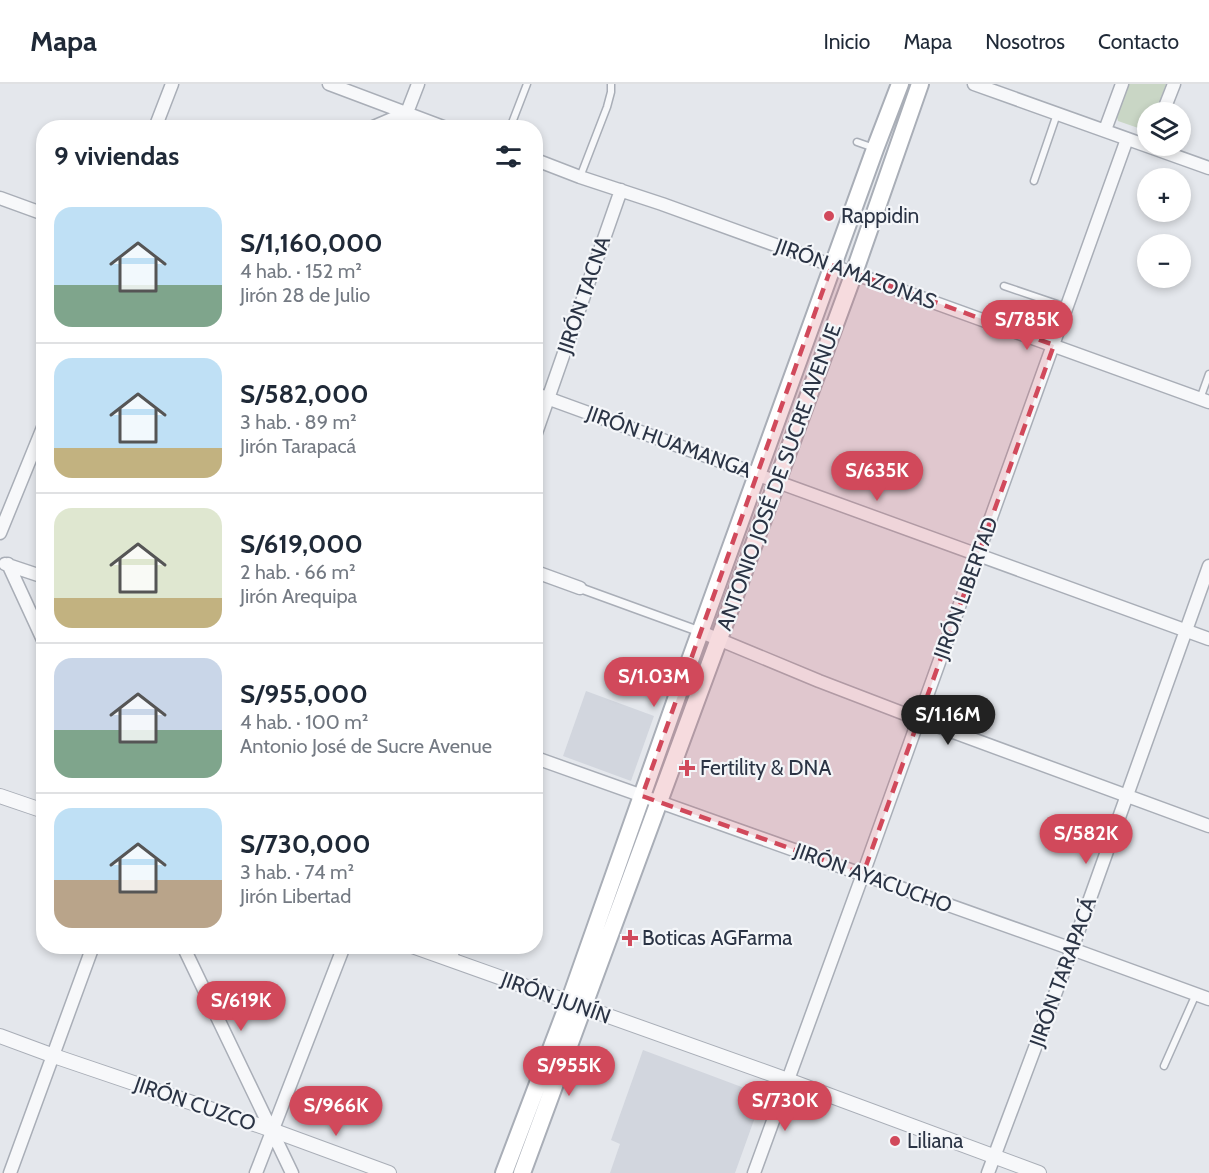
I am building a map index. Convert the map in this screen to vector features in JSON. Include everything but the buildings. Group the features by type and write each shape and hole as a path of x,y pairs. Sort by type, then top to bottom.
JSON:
{"main road":[{"name":"ANTONIO JOSÉ DE SUCRE AVENUE","path":"522,1173 642,796 832,266 900,84"},
{"name":"ANTONIO JOSÉ DE SUCRE AVENUE","path":"504,1173 660,802 854,273 920,84"}],"street":[{"path":"158,120 172,84"},
{"path":"329,84 425,120"},
{"path":"404,120 418,84"},
{"path":"974,84 1137,142"},
{"path":"1104,130 1122,84"},
{"path":"1167,102 1174,84"},
{"path":"390,120 406,113"},
{"name":"JIRÓN LIBERTAD","path":"754,1173 1128,139"},
{"path":"1178,156 1209,168"},
{"name":"JIRÓN AMAZONAS","path":"543,163 1204,400"},
{"name":"JIRÓN TACNA","path":"543,413 621,190"},
{"path":"0,198 36,211"},
{"name":"JIRÓN HUAMANGA","path":"543,396 1209,639"},
{"path":"0,533 36,445"},
{"path":"4,563 36,575"},
{"path":"4,563 36,626"},
{"name":"JIRÓN TARAPACÁ","path":"988,1173 1072,949 1209,566"},
{"path":"543,575 701,632 918,719 1209,826"},
{"name":"JIRÓN AYACUCHO","path":"543,761 1209,999"},
{"path":"0,796 36,808"},
{"path":"10,1173 90,954"},
{"path":"187,954 292,1173"},
{"path":"256,1173 341,954"},
{"name":"JIRÓN JUNÍN","path":"433,954 788,1080 1039,1173"},
{"name":"JIRÓN CUZCO","path":"0,1036 273,1130 389,1173"}],"lane":[{"path":"513,120 527,84"},
{"path":"580,177 608,107 611,84"},
{"path":"1034,182 1057,114"},
{"path":"857,142 875,149"},
{"path":"1004,286 1067,307"},
{"path":"1204,400 1209,374"},
{"path":"452,961 455,954"},
{"path":"1164,1066 1196,994"}],"highlighted area":[{"path":"832,265 1054,345 863,874 642,796"}],"shaded area":[{"path":"586,691 654,716 631,781 563,756"},
{"path":"643,1050 763,1095 735,1173 610,1173 620,1144 611,1140"}],"green space":[{"path":"1127,84 1166,84 1160,102 1137,102 1137,128 1118,121 1116,114"}],"place":[{"name":"Rappidin","path":"829,216"},
{"name":"Fertility & DNA","path":"687,768"},
{"name":"Boticas AGFarma","path":"630,938"},
{"name":"Liliana","path":"895,1141"}]}
